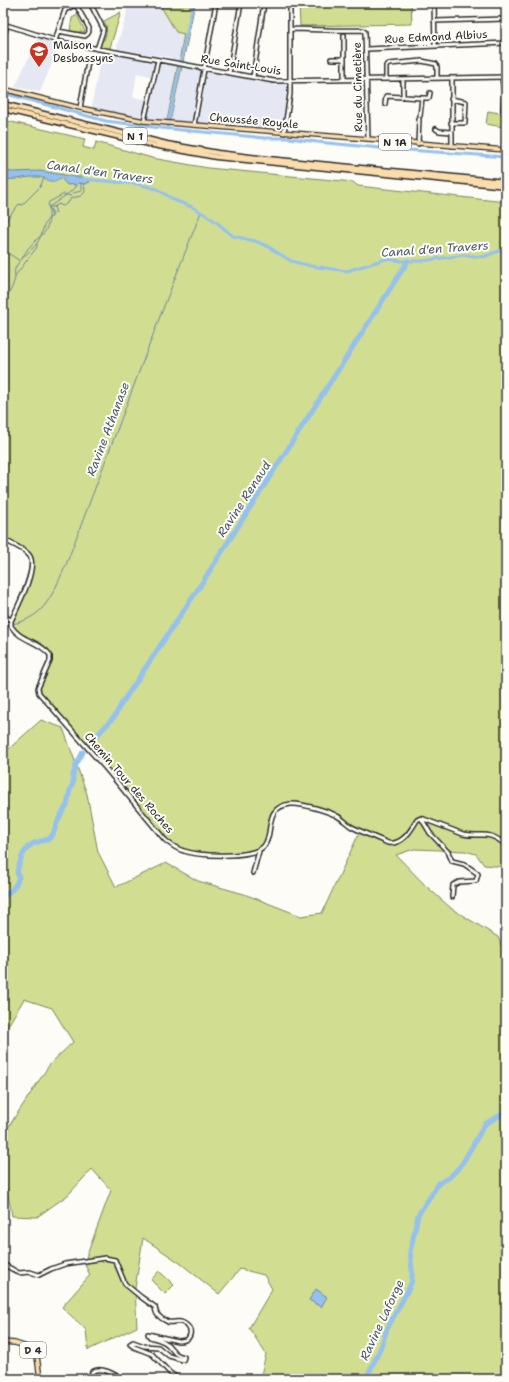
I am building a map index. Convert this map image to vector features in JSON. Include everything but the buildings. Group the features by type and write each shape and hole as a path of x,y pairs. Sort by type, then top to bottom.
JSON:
{"highway":[{"name":"N 1","path":"3,104 167,144 218,153 506,182"},
{"name":"N 1","path":"3,108 159,146 216,157 506,186"}],"main road":[{"name":"Chaussée Royale","path":"3,88 80,108 144,122 506,150"},
{"name":"D 4","path":"3,1342 15,1343 34,1350 37,1356 40,1379"}],"street":[{"path":"90,3 103,28 97,49"},
{"path":"194,125 216,3"},
{"path":"229,73 241,3"},
{"path":"253,78 264,3"},
{"path":"284,133 290,98 290,3"},
{"path":"434,3 435,46"},
{"path":"55,41 58,31 65,10 77,4 88,28 88,34 85,36 58,31"},
{"path":"434,21 506,19"},
{"name":"Rue Saint-Louis","path":"3,24 55,41 274,81 504,77"},
{"path":"3,37 7,25"},
{"name":"Rue du Cimetière","path":"290,29 320,29 328,31 362,30 365,32 367,49 368,139"},
{"path":"344,35 344,80"},
{"name":"Rue Edmond Albius","path":"367,49 506,43"},
{"path":"331,60 344,59"},
{"path":"144,122 158,60"},
{"path":"386,79 386,66 389,64 422,61 436,64 437,78"},
{"path":"80,108 88,62"},
{"path":"504,77 503,110 506,114"},
{"path":"452,78 452,146"},
{"path":"403,79 403,97"},
{"path":"385,104 386,96 429,98 430,93"},
{"path":"418,144 422,98"},
{"path":"451,123 466,123 466,102 452,99"},
{"path":"436,129 439,131 451,132"},
{"path":"3,538 25,552 30,557 31,561 30,576 11,621 3,614"},
{"name":"Chemin Tour des Roches","path":"11,621 11,626 15,632 42,647 50,655 50,661 38,688 38,693 107,770 165,840 174,847 183,851 205,855 252,854 259,851"},
{"path":"252,873 259,851 267,842 271,818 277,810 284,805 302,804 337,816 350,826 392,844 406,837 417,820 421,818"},
{"path":"421,818 462,834 485,834 494,836 506,845"},
{"path":"421,818 430,833 448,852 452,860 464,864 478,873 476,881 459,882 453,886 452,897"},
{"path":"3,1264 19,1273 30,1272 39,1276 51,1269 65,1264 105,1258 115,1260 125,1284 141,1298 155,1306 156,1314 159,1317 169,1322 180,1322 189,1328 191,1332 190,1336 188,1339 182,1341 148,1334 150,1337 164,1342 176,1355 184,1357 183,1360 169,1356 158,1347 144,1346 133,1342 130,1344 152,1354 170,1373 179,1379"},
{"path":"89,1379 92,1372 97,1370 110,1372 122,1379"},
{"path":"148,1379 156,1379"}],"shaded area":[{"path":"126,3 159,3 177,33 184,34 178,61 171,59 170,57 117,50 127,13"},
{"path":"39,35 61,42 40,92 15,87"},
{"path":"102,50 274,81 290,81 290,94 284,133 144,121 91,110","holes":["137,73 154,77 149,100 133,97"]}],"green space":[{"path":"159,3 195,3 183,62 179,61 184,34 176,32"},
{"path":"299,3 411,3 412,24 300,26"},
{"path":"121,12 109,51 97,49 101,39 104,40 106,35 107,28 104,21"},
{"path":"79,14 80,16 78,17 85,31 80,31 79,33 70,31 72,18"},
{"path":"178,65 180,67 182,66 170,122 167,121"},
{"path":"488,111 505,114 503,127 486,124"},
{"path":"3,120 85,139 83,147 94,150 96,142 152,158 208,168 353,182 358,186 506,202 506,867 484,865 476,854 465,851 414,849 396,855 426,886 452,909 498,937 506,958 506,1379 260,1379 266,1354 249,1328 272,1289 264,1275 240,1269 219,1294 180,1263 143,1238 135,1288 137,1327 88,1350 86,1330 62,1307 90,1275 84,1263 111,1190 92,1169 68,1195 37,1217 12,1216 3,1168 3,1135 50,1064 73,1042 52,1008 24,999 3,1034 3,754 41,720 63,728 87,794 98,852 116,887 166,863 198,881 244,894 301,916 322,913 360,831 337,816 302,804 284,805 277,810 271,818 267,842 264,846 251,854 213,855 183,851 165,840 38,690 50,657 45,649 20,636 11,626 11,621 30,576 32,566 29,554 3,538"},
{"path":"159,1271 174,1285 165,1294 151,1280"}],"water":[{"path":"3,171 40,171 81,177 90,182 84,184 78,183 75,187 75,184 67,185 61,178 56,181 49,181 38,177 3,179"},
{"path":"316,1289 327,1297 321,1307 309,1300"}],"waterway":[{"path":"167,129 193,3"},
{"path":"3,93 106,121 161,128 265,138 290,138 380,148 506,157"},
{"path":"3,224 19,204 22,205 40,187 44,178"},
{"name":"Canal d'en Travers","path":"82,179 137,184 157,189 174,200 192,207 204,214 233,236 255,241 267,246 291,261 311,266 347,271 386,259 421,261 464,255 483,257 499,251 506,251"},
{"path":"52,216 52,212 48,206 49,202 64,194 70,196 73,193 81,191 81,183"},
{"path":"50,207 54,207 58,204 63,206 69,202 71,198 81,196 85,192 84,184"},
{"path":"3,303 13,285 17,265 39,240 49,218 49,207 75,187"},
{"path":"53,212 54,214 56,213 54,207"},
{"path":"22,259 28,248 45,232 49,218 52,217 50,209"},
{"name":"Ravine Athanase","path":"12,624 24,621 41,610 52,594 66,565 201,212"},
{"path":"15,276 37,247 37,244"},
{"path":"3,250 20,261"},
{"name":"Ravine Renaud","path":"90,743 115,716 120,706 198,589 408,261"},
{"name":"Ravine Athanase","path":"3,629 9,626"},
{"name":"Ravine Renaud","path":"3,897 15,886 19,877 17,872 19,865 23,854 28,847 34,843 49,839 53,834 59,818 67,805 76,765 83,752"},
{"name":"Ravine Laforge","path":"366,1379 381,1347 387,1329 412,1281 410,1252 418,1215 439,1183 450,1177 462,1164 485,1124 506,1112"}],"place":[{"name":"Maison Desbassyns","path":"39,68"}]}
